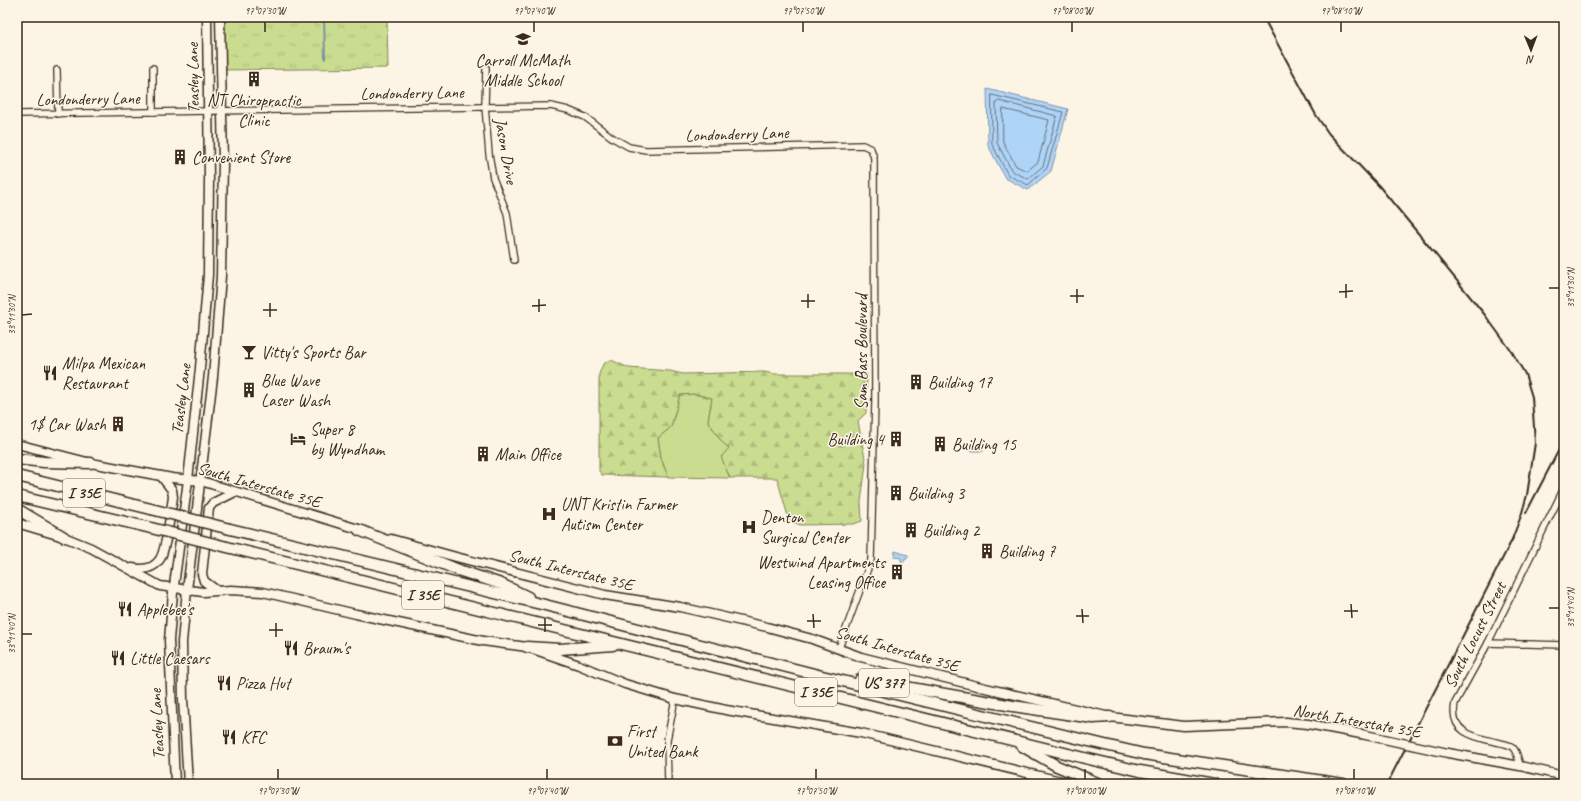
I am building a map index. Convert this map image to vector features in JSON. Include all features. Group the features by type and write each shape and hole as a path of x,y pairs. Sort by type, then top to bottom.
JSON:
{"highway":[{"path":"17,459 44,462 91,463"},
{"name":"I 35E","path":"17,476 822,676 1144,754 1342,784"},
{"name":"I 35E","path":"17,496 1140,771 1214,784"},
{"path":"17,509 64,537"},
{"path":"359,530 461,571 501,584 545,606"},
{"path":"527,647 560,649 619,644"},
{"name":"US 377","path":"822,676 877,682 1013,706 1093,718 1114,718"},
{"path":"1012,740 1057,766 1100,784"}],"main road":[{"name":"Teasley Lane","path":"175,784 169,653 174,588 188,480 208,276 209,111 207,17"},
{"name":"Teasley Lane","path":"188,784 183,699 182,642 213,377 221,276 223,162 220,17"},
{"path":"208,276 221,276"},
{"name":"South Interstate 35E","path":"17,444 91,463 161,476 201,481 359,530 456,557 584,590 627,599 680,607 767,627 812,639 876,661 1114,718"},
{"path":"127,567 139,569 149,568 161,558 173,498 172,490 161,476"},
{"path":"216,590 204,581 202,574 209,508 213,503 235,492"},
{"path":"17,523 64,537 91,548 160,586 203,592 216,590 263,592 356,614 476,639 527,647 579,665 625,684 675,700 733,712 860,733 1052,781 1073,784"},
{"path":"172,700 183,699"},
{"name":"North Interstate 35E","path":"1114,718 1184,726 1286,722 1300,723 1339,729 1448,753 1520,766 1564,776"}],"street":[{"path":"153,68 153,112"},
{"name":"Jason Drive","path":"486,68 485,106 489,154 494,178 507,213 514,260"},
{"path":"57,70 58,114"},
{"name":"Londonderry Lane","path":"17,114 551,106 568,110 585,117 613,138 628,146 646,150 863,145 868,148"},
{"name":"Sam Bass Boulevard","path":"839,648 871,560 875,401 875,281 874,158 871,149 868,148"},
{"name":"South Locust Street","path":"1520,766 1516,752 1512,747 1473,737 1461,728 1455,716 1456,703 1488,643 1564,488"},
{"path":"1488,643 1564,645"},
{"path":"668,784 667,740 675,700"}],"green space":[{"path":"220,17 387,17 388,68 221,70"},
{"path":"611,360 629,368 670,371 683,374 764,372 775,374 867,374 866,413 858,421 866,464 861,502 862,521 853,524 800,525 789,520 777,478 730,478 721,457 729,448 722,442 708,421 712,398 694,394 680,395 671,427 658,438 661,458 668,477 602,475 599,471 599,374 603,364"},
{"path":"694,394 712,398 708,421 722,442 729,448 722,458 730,478 668,477 661,458 658,438 671,427 680,395"}],"water":[{"path":"987,89 1068,109 1051,171 1028,190 1005,178 988,145"},
{"path":"971,445 983,445 983,451 971,451"},
{"path":"895,551 908,555 908,558 905,558 904,562 901,561 901,558 894,557"}],"waterway":[{"path":"324,17 325,59"}],"railway":[{"path":"1263,17 1316,115 1329,134 1379,186 1485,315 1512,352 1525,374 1532,397 1535,443 1527,495 1511,542"},
{"path":"1526,513 1564,440"},
{"path":"1387,784 1513,538"}],"place":[{"name":"Carroll McMath Middle School","path":"523,39"},
{"name":"NT Chiropractic Clinic","path":"254,79"},
{"name":"Convenient Store","path":"180,157"},
{"name":"Vitty's Sports Bar","path":"249,352"},
{"name":"Milpa Mexican Restaurant","path":"50,373"},
{"name":"Building 17","path":"916,382"},
{"name":"Blue Wave Laser Wash","path":"249,390"},
{"name":"1$ Car Wash","path":"118,424"},
{"name":"Super 8 by Wyndham","path":"298,439"},
{"name":"Building 4","path":"896,439"},
{"name":"Building 15","path":"940,444"},
{"name":"Main Office","path":"483,454"},
{"name":"Building 3","path":"896,493"},
{"name":"UNT Kristin Farmer Autism Center","path":"549,514"},
{"name":"Denton Surgical Center","path":"749,527"},
{"name":"Building 2","path":"911,530"},
{"name":"Building 7","path":"987,551"},
{"name":"Westwind Apartments Leasing Office","path":"897,572"},
{"name":"Applebee's","path":"125,609"},
{"name":"Braum's","path":"291,648"},
{"name":"Little Caesars","path":"118,658"},
{"name":"Pizza Hut","path":"224,683"},
{"name":"KFC","path":"229,737"},
{"name":"First United Bank","path":"615,741"}]}
